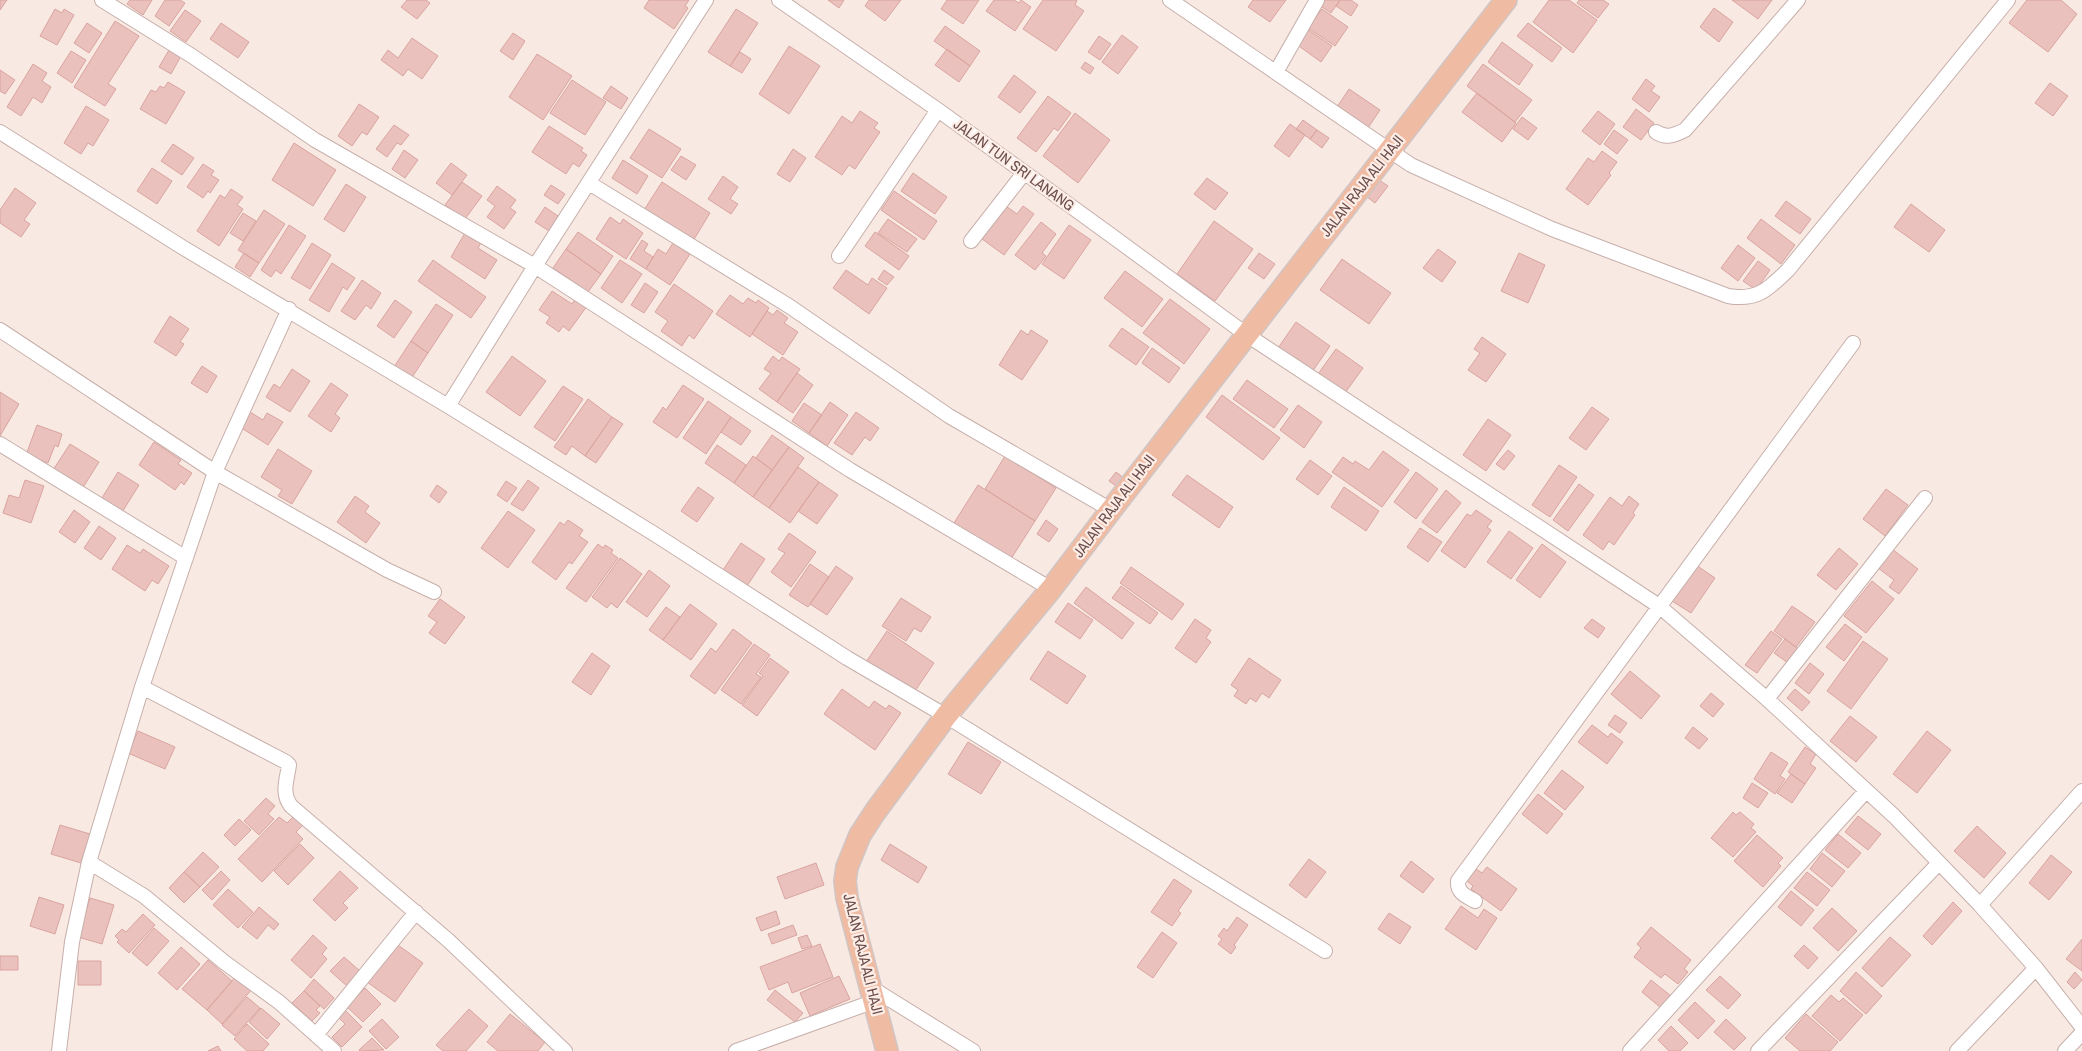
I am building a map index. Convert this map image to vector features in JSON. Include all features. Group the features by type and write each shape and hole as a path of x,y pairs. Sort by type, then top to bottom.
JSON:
{"main road":[{"name":"JALAN RAJA ALI HAJI","path":"887,1051 847,898 845,881 847,867 860,835 946,716 1051,589 1110,510 1506,0"}],"street":[{"path":"102,0 192,56 315,140 535,266 850,470 1051,589"},
{"path":"448,406 535,266 706,0"},
{"name":"JALAN TUN SRI LANANG","path":"779,0 938,110 1246,335 1659,606 1767,699 1866,791 1939,863 1980,904 2036,968 2082,1027"},
{"path":"1170,0 1276,72 1382,160 1418,168 1552,229 1728,296 1737,297 1756,296 1764,292 1788,270 2008,0"},
{"path":"1276,72 1317,0"},
{"path":"1656,132 1664,137 1685,130 1798,0"},
{"path":"839,256 938,110"},
{"path":"0,132 182,247 289,309 448,406 664,540 847,658 946,716 1325,951"},
{"path":"971,241 1024,173"},
{"path":"589,183 789,306 949,416 1110,510"},
{"path":"59,1051 72,942 89,862 142,687 215,472 289,309"},
{"path":"0,330 215,472 364,557 434,592"},
{"path":"1475,901 1461,892 1458,887 1458,881 1853,343"},
{"path":"0,444 186,558"},
{"path":"1767,699 1925,498"},
{"path":"142,687 286,762 289,765 285,789 286,800 290,806 416,912 565,1051"},
{"path":"1630,1051 1866,791"},
{"path":"1980,904 2082,792"},
{"path":"89,862 144,896 224,962 279,1002 334,1051"},
{"path":"1758,1051 1939,863"},
{"path":"316,1035 416,912"},
{"path":"1957,1051 2036,968"},
{"path":"736,1051 872,994 974,1051"},
{"path":"2065,1051 2082,1032"}],"building":[{"path":"0,0 7,0 0,10"},
{"path":"130,0 152,0 143,15 127,4"},
{"path":"165,0 180,0 185,3 169,26 155,16"},
{"path":"407,0 426,0 430,3 417,19 401,7"},
{"path":"649,0 689,0 685,6 688,8 674,29 644,8"},
{"path":"828,0 844,0 839,8"},
{"path":"869,0 901,0 885,21 865,6"},
{"path":"947,0 979,0 963,24 941,9"},
{"path":"994,0 1014,0 1019,3 1021,0 1031,7 1015,31 986,11"},
{"path":"1043,0 1077,0 1075,5 1084,11 1056,51 1023,29"},
{"path":"1253,0 1286,0 1270,22 1248,7"},
{"path":"1318,0 1340,0 1331,13 1316,3"},
{"path":"1340,0 1351,0 1358,5 1351,16 1336,6"},
{"path":"1549,0 1569,0 1597,20 1573,53 1533,22"},
{"path":"1579,0 1603,0 1609,4 1598,18 1577,3"},
{"path":"1732,0 1772,0 1758,19"},
{"path":"2027,0 2061,0 2077,14 2048,52 2009,23"},
{"path":"1714,8 1733,22 1719,42 1700,27"},
{"path":"55,9 62,13 64,9 74,15 57,45 40,36"},
{"path":"736,9 758,23 730,66 708,52"},
{"path":"1322,9 1348,27 1335,46 1308,28"},
{"path":"185,10 201,21 186,42 170,31"},
{"path":"115,21 139,36 108,84 116,89 105,106 74,87"},
{"path":"87,23 102,33 89,53 74,43"},
{"path":"221,23 249,42 238,58 210,39"},
{"path":"1528,23 1562,48 1552,62 1517,36"},
{"path":"945,26 980,51 970,66 934,41"},
{"path":"1307,29 1332,46 1321,62 1296,44"},
{"path":"513,33 525,41 513,60 500,51"},
{"path":"1122,35 1138,47 1118,74 1102,62"},
{"path":"1099,36 1111,44 1100,60 1088,52"},
{"path":"412,38 438,56 422,79 408,69 403,76 381,60 388,50 398,58"},
{"path":"1502,42 1533,65 1519,85 1488,62"},
{"path":"789,46 820,66 789,114 759,94"},
{"path":"947,49 970,66 959,82 935,65"},
{"path":"169,50 181,56 171,74 159,67"},
{"path":"71,51 86,60 72,83 57,73"},
{"path":"740,52 751,59 742,73 730,66"},
{"path":"537,54 572,76 543,120 509,97"},
{"path":"1085,62 1094,68 1090,74 1081,68"},
{"path":"33,64 47,73 42,81 51,87 42,103 33,97 21,116 7,107"},
{"path":"1483,64 1532,100 1515,122 1467,86"},
{"path":"0,70 15,80 5,94 0,91"},
{"path":"1014,75 1036,92 1020,113 998,97"},
{"path":"1646,79 1655,86 1651,91 1660,97 1649,112 1632,99"},
{"path":"572,80 606,102 585,135 550,113"},
{"path":"168,82 185,92 166,124 140,109 151,90 156,92 160,86 164,88"},
{"path":"2050,83 2068,96 2053,116 2035,103"},
{"path":"611,86 628,98 621,109 603,98"},
{"path":"1349,89 1380,110 1368,128 1337,107"},
{"path":"1477,93 1516,123 1502,142 1462,112"},
{"path":"1048,96 1071,113 1058,131 1054,128 1036,152 1017,138"},
{"path":"359,104 379,117 367,135 362,132 352,146 338,136"},
{"path":"86,106 109,120 93,146 88,143 81,154 64,143"},
{"path":"1636,109 1654,123 1641,140 1623,127"},
{"path":"860,111 878,123 874,128 880,132 855,169 849,165 842,175 815,157 842,116 852,123"},
{"path":"1598,111 1615,124 1600,145 1582,131"},
{"path":"1075,113 1110,140 1078,183 1043,156"},
{"path":"1522,117 1537,128 1528,140 1513,129"},
{"path":"1303,120 1317,130 1310,139 1296,129"},
{"path":"1290,124 1305,135 1289,157 1274,146"},
{"path":"394,125 409,135 401,145 397,143 387,157 376,149"},
{"path":"549,126 583,148 581,151 587,155 579,167 573,163 566,174 532,152"},
{"path":"649,129 681,149 662,178 630,158"},
{"path":"1317,130 1329,138 1322,148 1310,139"},
{"path":"1614,130 1628,140 1617,154 1604,144"},
{"path":"294,143 336,170 313,206 272,180"},
{"path":"173,144 194,158 182,175 161,161"},
{"path":"793,149 806,158 790,182 777,174"},
{"path":"404,150 418,160 405,178 392,169"},
{"path":"1602,151 1617,162 1609,173 1611,175 1588,205 1566,189 1588,158 1594,162"},
{"path":"681,156 696,165 686,180 671,170"},
{"path":"623,160 648,176 637,194 612,178"},
{"path":"451,163 467,175 452,195 436,183"},
{"path":"203,164 214,171 211,175 219,180 210,193 208,191 203,198 187,187"},
{"path":"152,168 172,181 157,204 137,191"},
{"path":"913,173 947,197 935,214 901,191"},
{"path":"723,176 738,187 730,199 738,204 731,214 708,199"},
{"path":"1207,178 1228,193 1215,210 1194,194"},
{"path":"1379,180 1388,186 1375,203 1367,197"},
{"path":"462,182 482,196 465,219 445,205"},
{"path":"662,182 710,213 693,241 644,210"},
{"path":"346,184 366,197 344,232 324,219"},
{"path":"551,185 565,194 558,204 544,195"},
{"path":"497,186 516,200 510,208 516,212 504,229 487,217 495,206 487,200"},
{"path":"15,188 36,203 24,220 30,224 21,237 0,223 0,210"},
{"path":"231,189 243,197 237,205 243,209 219,246 197,231 220,195 225,198"},
{"path":"894,191 937,221 924,240 881,210"},
{"path":"1786,201 1811,219 1800,234 1775,216"},
{"path":"1911,204 1945,230 1929,252 1894,227"},
{"path":"1006,206 1017,214 1023,206 1034,214 1004,255 982,239"},
{"path":"545,207 558,216 549,231 535,222"},
{"path":"264,210 285,224 259,263 238,250"},
{"path":"243,213 256,221 243,241 230,233"},
{"path":"610,217 620,224 623,219 643,233 626,259 596,239"},
{"path":"888,219 917,239 907,252 878,233"},
{"path":"1761,219 1795,245 1781,264 1747,238"},
{"path":"1214,221 1253,249 1215,301 1177,274"},
{"path":"1041,222 1056,234 1042,253 1046,256 1035,270 1015,255"},
{"path":"289,225 306,236 281,274 276,270 271,277 261,270"},
{"path":"1069,225 1091,240 1064,279 1042,264"},
{"path":"578,232 613,256 601,274 566,249"},
{"path":"875,232 909,256 899,270 865,246"},
{"path":"465,233 481,243 478,248 497,260 485,279 451,257"},
{"path":"642,240 648,244 644,251 653,257 646,269 630,259"},
{"path":"312,243 331,255 310,289 291,278"},
{"path":"673,243 690,254 670,285 646,269 658,249 666,254"},
{"path":"1738,245 1755,258 1738,281 1721,268"},
{"path":"566,249 601,274 588,292 553,268"},
{"path":"1438,249 1456,262 1442,282 1423,268"},
{"path":"244,253 259,263 250,277 235,267"},
{"path":"1259,253 1275,264 1264,279 1248,268"},
{"path":"1519,253 1545,265 1528,303 1501,291"},
{"path":"1342,259 1391,293 1369,324 1320,290"},
{"path":"433,260 486,297 471,318 418,281"},
{"path":"620,260 642,274 622,303 601,288"},
{"path":"1758,261 1770,270 1756,290 1743,281"},
{"path":"332,263 355,278 347,290 343,287 329,312 309,300"},
{"path":"846,270 868,285 872,278 887,288 869,314 833,288"},
{"path":"884,270 894,277 887,285 878,279"},
{"path":"1125,271 1163,299 1142,327 1104,298"},
{"path":"362,280 381,293 371,309 366,305 355,320 341,311"},
{"path":"645,283 658,292 644,313 631,305"},
{"path":"674,284 713,311 694,339 689,335 682,346 661,331 668,321 655,312"},
{"path":"552,291 572,304 576,298 587,306 569,331 563,326 559,332 546,323 550,317 539,310"},
{"path":"730,295 743,304 748,298 756,303 758,300 769,308 750,337 716,314"},
{"path":"1170,299 1210,329 1184,364 1143,333"},
{"path":"395,300 412,312 394,338 377,326"},
{"path":"436,304 453,315 428,353 411,341"},
{"path":"777,310 788,318 784,323 798,332 783,355 752,334 767,311 773,315"},
{"path":"170,316 189,329 180,342 184,344 176,356 154,342"},
{"path":"1296,322 1330,346 1312,372 1278,348"},
{"path":"1122,328 1149,347 1136,365 1109,346"},
{"path":"1021,330 1028,335 1031,330 1048,341 1022,380 999,365"},
{"path":"1482,337 1506,354 1486,382 1468,370 1480,353 1474,349"},
{"path":"411,341 428,353 409,382 392,370"},
{"path":"1152,348 1180,368 1169,383 1142,363"},
{"path":"1336,349 1363,368 1345,393 1318,374"},
{"path":"512,356 546,381 520,416 486,392"},
{"path":"773,356 779,361 782,357 800,369 777,402 759,389 771,373 764,369"},
{"path":"202,366 217,376 207,393 191,383"},
{"path":"292,369 310,381 290,412 266,397 274,384 280,388"},
{"path":"797,373 813,385 793,413 777,402"},
{"path":"1247,380 1288,409 1274,428 1233,399"},
{"path":"331,383 348,395 335,414 340,418 331,432 308,416"},
{"path":"683,385 704,399 677,438 653,422 663,407 666,410"},
{"path":"563,386 583,399 555,441 534,427"},
{"path":"0,392 19,404 0,436"},
{"path":"1222,395 1280,438 1263,460 1206,417"},
{"path":"588,399 612,417 585,456 572,446 566,455 554,447"},
{"path":"708,401 731,417 706,454 683,438"},
{"path":"830,402 848,415 827,446 809,433"},
{"path":"804,403 822,415 809,433 792,421"},
{"path":"1298,405 1322,422 1304,448 1280,430"},
{"path":"1592,407 1609,419 1586,450 1569,438"},
{"path":"250,412 263,420 267,413 283,422 268,445 240,427"},
{"path":"856,412 879,428 870,441 865,437 852,455 834,443"},
{"path":"612,417 623,424 596,463 585,456"},
{"path":"731,417 751,431 741,445 721,432"},
{"path":"1488,419 1511,435 1486,471 1463,455"},
{"path":"37,425 62,434 58,447 55,445 48,463 26,455"},
{"path":"772,435 789,447 772,470 756,458"},
{"path":"154,442 181,460 178,464 192,473 184,485 181,482 175,490 139,465"},
{"path":"70,444 99,462 82,489 53,470"},
{"path":"717,445 746,465 734,483 705,463"},
{"path":"789,447 804,458 769,508 753,497"},
{"path":"278,449 312,471 292,504 278,496 282,490 261,477"},
{"path":"1508,450 1515,456 1504,470 1496,464"},
{"path":"1383,451 1409,470 1382,507 1332,472 1343,457 1353,464 1355,461 1369,470"},
{"path":"753,456 772,470 753,497 734,483"},
{"path":"1005,456 1056,488 1035,521 985,489"},
{"path":"1310,460 1332,476 1318,495 1296,479"},
{"path":"1559,465 1577,477 1550,517 1532,505"},
{"path":"798,467 819,482 790,523 769,508"},
{"path":"118,472 139,485 121,514 100,501"},
{"path":"1116,472 1128,481 1122,490 1109,481"},
{"path":"1416,472 1438,489 1416,519 1394,502"},
{"path":"1187,475 1233,507 1219,528 1172,495"},
{"path":"25,480 44,486 31,523 3,513 9,495 19,498"},
{"path":"528,480 539,488 523,511 511,504"},
{"path":"506,481 517,488 507,502 497,495"},
{"path":"819,482 838,495 817,524 798,511"},
{"path":"1579,484 1594,495 1568,531 1553,520"},
{"path":"437,485 447,492 439,503 430,496"},
{"path":"978,485 1035,521 1009,562 952,526"},
{"path":"698,487 714,498 697,522 681,511"},
{"path":"1344,487 1379,511 1366,531 1331,507"},
{"path":"1886,489 1908,505 1885,536 1863,519"},
{"path":"1446,490 1461,503 1437,533 1422,522"},
{"path":"355,496 369,506 365,512 380,523 366,543 337,522"},
{"path":"1629,496 1639,504 1633,513 1635,515 1614,545 1609,541 1603,550 1583,535 1610,497 1622,506"},
{"path":"74,510 90,522 75,543 59,532"},
{"path":"1476,510 1492,521 1487,527 1491,530 1465,568 1441,551 1467,514 1471,516"},
{"path":"508,511 535,530 508,568 481,548"},
{"path":"568,520 583,530 579,536 588,542 572,564 569,562 556,580 532,562 560,522 564,525"},
{"path":"1046,520 1058,529 1049,542 1037,534"},
{"path":"99,526 116,538 101,560 84,548"},
{"path":"1420,528 1442,542 1428,562 1407,547"},
{"path":"1509,531 1533,548 1511,579 1487,562"},
{"path":"789,533 816,552 791,587 771,572 785,553 778,549"},
{"path":"741,543 765,559 747,586 723,570"},
{"path":"598,544 603,548 605,545 613,550 611,553 618,558 586,602 566,588"},
{"path":"1542,544 1566,562 1540,598 1516,580"},
{"path":"127,545 140,553 143,549 169,566 158,584 152,580 145,591 112,569"},
{"path":"1839,548 1858,564 1836,590 1817,575"},
{"path":"1892,549 1918,569 1899,594 1889,587 1894,580 1878,568"},
{"path":"620,558 642,574 617,608 611,603 607,608 592,597"},
{"path":"810,564 829,577 808,607 789,595"},
{"path":"1696,565 1715,578 1691,613 1672,601"},
{"path":"836,566 853,578 827,615 810,604"},
{"path":"1131,567 1184,604 1172,620 1120,583"},
{"path":"649,570 670,586 647,617 626,602"},
{"path":"1872,581 1894,599 1866,633 1844,616"},
{"path":"1121,586 1158,613 1150,624 1112,598"},
{"path":"1086,587 1134,623 1122,639 1074,603"},
{"path":"901,598 931,617 921,632 914,628 906,641 882,626"},
{"path":"440,599 465,617 445,644 429,633 437,622 428,616"},
{"path":"1068,603 1093,620 1080,639 1055,622"},
{"path":"690,604 717,624 691,660 663,640"},
{"path":"1792,606 1815,622 1796,647 1774,631"},
{"path":"666,607 680,617 663,640 649,630"},
{"path":"1195,619 1211,630 1206,638 1211,642 1196,663 1175,648"},
{"path":"1592,619 1605,628 1598,638 1584,628"},
{"path":"1845,624 1862,637 1844,661 1826,647"},
{"path":"733,629 752,643 715,694 690,676 711,648 716,652"},
{"path":"887,631 934,663 913,694 866,662"},
{"path":"1771,631 1782,639 1757,673 1745,665"},
{"path":"1785,639 1798,649 1788,663 1774,653"},
{"path":"1863,641 1888,659 1851,709 1827,691"},
{"path":"754,644 770,655 756,674 761,677 741,704 721,690"},
{"path":"1048,651 1086,676 1067,704 1030,679"},
{"path":"592,653 610,666 591,695 572,682"},
{"path":"770,658 789,672 757,716 742,705 763,676 759,673"},
{"path":"1249,658 1281,680 1269,698 1262,693 1256,702 1250,698 1246,704 1234,696 1238,690 1231,685"},
{"path":"1810,663 1824,674 1809,694 1795,683"},
{"path":"1630,671 1660,696 1641,719 1611,694"},
{"path":"842,689 869,708 874,701 886,709 889,705 901,713 875,750 824,714"},
{"path":"1795,689 1810,702 1802,711 1787,698"},
{"path":"1711,693 1724,704 1713,717 1700,706"},
{"path":"1615,715 1627,723 1620,733 1608,725"},
{"path":"1850,716 1877,737 1856,762 1830,741"},
{"path":"1592,725 1608,737 1611,733 1623,742 1607,764 1578,742"},
{"path":"1693,727 1708,739 1699,749 1685,738"},
{"path":"138,731 175,747 165,769 128,753"},
{"path":"1927,731 1951,750 1917,793 1893,774"},
{"path":"968,742 1001,762 981,794 948,774"},
{"path":"1805,747 1816,754 1810,764 1816,768 1805,784 1788,772"},
{"path":"1771,752 1788,763 1780,776 1785,779 1775,794 1754,779"},
{"path":"1562,770 1584,787 1565,810 1544,793"},
{"path":"1791,774 1805,784 1792,803 1777,793"},
{"path":"1752,783 1768,793 1758,808 1743,798"},
{"path":"1538,794 1563,814 1547,834 1522,814"},
{"path":"266,798 275,806 268,814 274,819 259,835 244,821"},
{"path":"1733,812 1736,815 1740,812 1754,824 1751,828 1756,832 1733,857 1711,838"},
{"path":"294,816 303,825 296,832 303,839 262,882 238,859 279,817 287,823"},
{"path":"1858,816 1881,834 1868,850 1845,832"},
{"path":"239,819 251,830 235,846 224,835"},
{"path":"60,825 90,834 81,863 51,854"},
{"path":"1977,826 2006,853 1984,878 1954,851"},
{"path":"1838,834 1861,853 1848,868 1825,850"},
{"path":"1757,835 1783,858 1778,863 1781,866 1763,887 1734,861"},
{"path":"300,844 314,858 288,885 274,871"},
{"path":"890,844 927,867 918,883 881,860"},
{"path":"203,852 219,867 200,887 184,872"},
{"path":"1822,853 1845,871 1832,887 1810,869"},
{"path":"2051,855 2072,872 2049,900 2029,883"},
{"path":"1309,859 1326,872 1306,898 1289,885"},
{"path":"1411,861 1434,879 1423,893 1400,876"},
{"path":"816,863 824,885 785,899 777,877"},
{"path":"1487,867 1517,889 1501,911 1471,889 1473,886 1467,881 1476,869 1482,873"},
{"path":"221,871 230,880 212,900 202,890"},
{"path":"340,871 358,888 343,903 348,908 335,921 313,900"},
{"path":"184,872 200,887 184,903 169,888"},
{"path":"1807,872 1830,890 1817,906 1794,888"},
{"path":"1174,879 1192,891 1178,911 1181,913 1172,926 1151,912"},
{"path":"228,889 253,912 238,928 213,905"},
{"path":"1791,891 1814,910 1801,926 1778,907"},
{"path":"39,897 64,905 55,934 30,926"},
{"path":"90,898 114,905 102,944 78,937"},
{"path":"1953,902 1962,911 1932,945 1923,936"},
{"path":"1461,906 1478,918 1484,909 1497,918 1476,950 1445,929"},
{"path":"259,907 279,924 274,930 268,925 257,939 242,927"},
{"path":"1832,908 1857,931 1838,951 1813,928"},
{"path":"776,911 780,924 761,931 756,918"},
{"path":"1389,913 1411,927 1400,944 1378,929"},
{"path":"143,914 155,925 129,953 117,942 119,940 115,936 122,929 126,932"},
{"path":"1237,917 1248,925 1234,945 1236,947 1231,954 1218,944 1222,939 1218,936 1224,928 1227,931"},
{"path":"793,925 797,935 772,944 768,934"},
{"path":"1651,927 1691,960 1684,969 1688,972 1678,984 1665,974 1661,978 1634,957 1641,948 1637,944"},
{"path":"154,928 169,941 147,966 132,953"},
{"path":"1162,932 1177,943 1153,978 1137,967"},
{"path":"313,935 327,948 322,954 327,959 311,978 291,960"},
{"path":"807,935 812,946 802,949 798,938"},
{"path":"1890,937 1911,955 1882,987 1862,968"},
{"path":"2082,939 2082,971 2066,959"},
{"path":"395,943 423,963 395,1002 367,982"},
{"path":"820,944 833,977 792,993 788,982 769,990 760,967"},
{"path":"1804,945 1818,958 1808,969 1794,956"},
{"path":"181,947 200,964 177,990 158,973"},
{"path":"0,956 18,956 18,970 0,970"},
{"path":"344,957 360,971 347,986 330,971"},
{"path":"208,960 232,981 207,1010 182,989"},
{"path":"78,961 101,961 101,985 78,985"},
{"path":"1856,972 1882,996 1866,1014 1840,991"},
{"path":"2075,972 2082,980 2074,989 2067,982"},
{"path":"237,975 253,988 222,1024 207,1010"},
{"path":"839,976 850,999 810,1016 800,993"},
{"path":"1720,976 1741,995 1728,1009 1706,990"},
{"path":"314,979 334,998 324,1009 304,991"},
{"path":"1651,980 1671,996 1661,1008 1642,992"},
{"path":"365,988 381,1004 363,1022 347,1007"},
{"path":"775,990 803,1013 795,1022 767,1000"},
{"path":"304,991 320,1006 316,1010 320,1013 312,1021 292,1003"},
{"path":"1831,995 1839,1002 1843,998 1863,1015 1840,1041 1812,1016"},
{"path":"247,997 260,1008 235,1036 222,1025"},
{"path":"1695,1002 1715,1021 1698,1039 1678,1020"},
{"path":"261,1008 280,1024 267,1039 249,1022"},
{"path":"344,1009 362,1027 342,1047 332,1037 345,1024 337,1016"},
{"path":"469,1009 488,1026 466,1051 443,1051 436,1045"},
{"path":"510,1014 545,1042 538,1051 498,1051 487,1042"},
{"path":"1806,1014 1838,1042 1830,1051 1800,1051 1785,1038"},
{"path":"382,1019 399,1037 386,1049 369,1031"},
{"path":"1726,1019 1746,1038 1734,1050 1714,1032"},
{"path":"247,1024 269,1044 263,1051 247,1051 234,1039"},
{"path":"1671,1026 1688,1043 1680,1051 1669,1051 1658,1040"},
{"path":"372,1038 384,1050 359,1050"},
{"path":"218,1046 221,1051 208,1051"}]}
